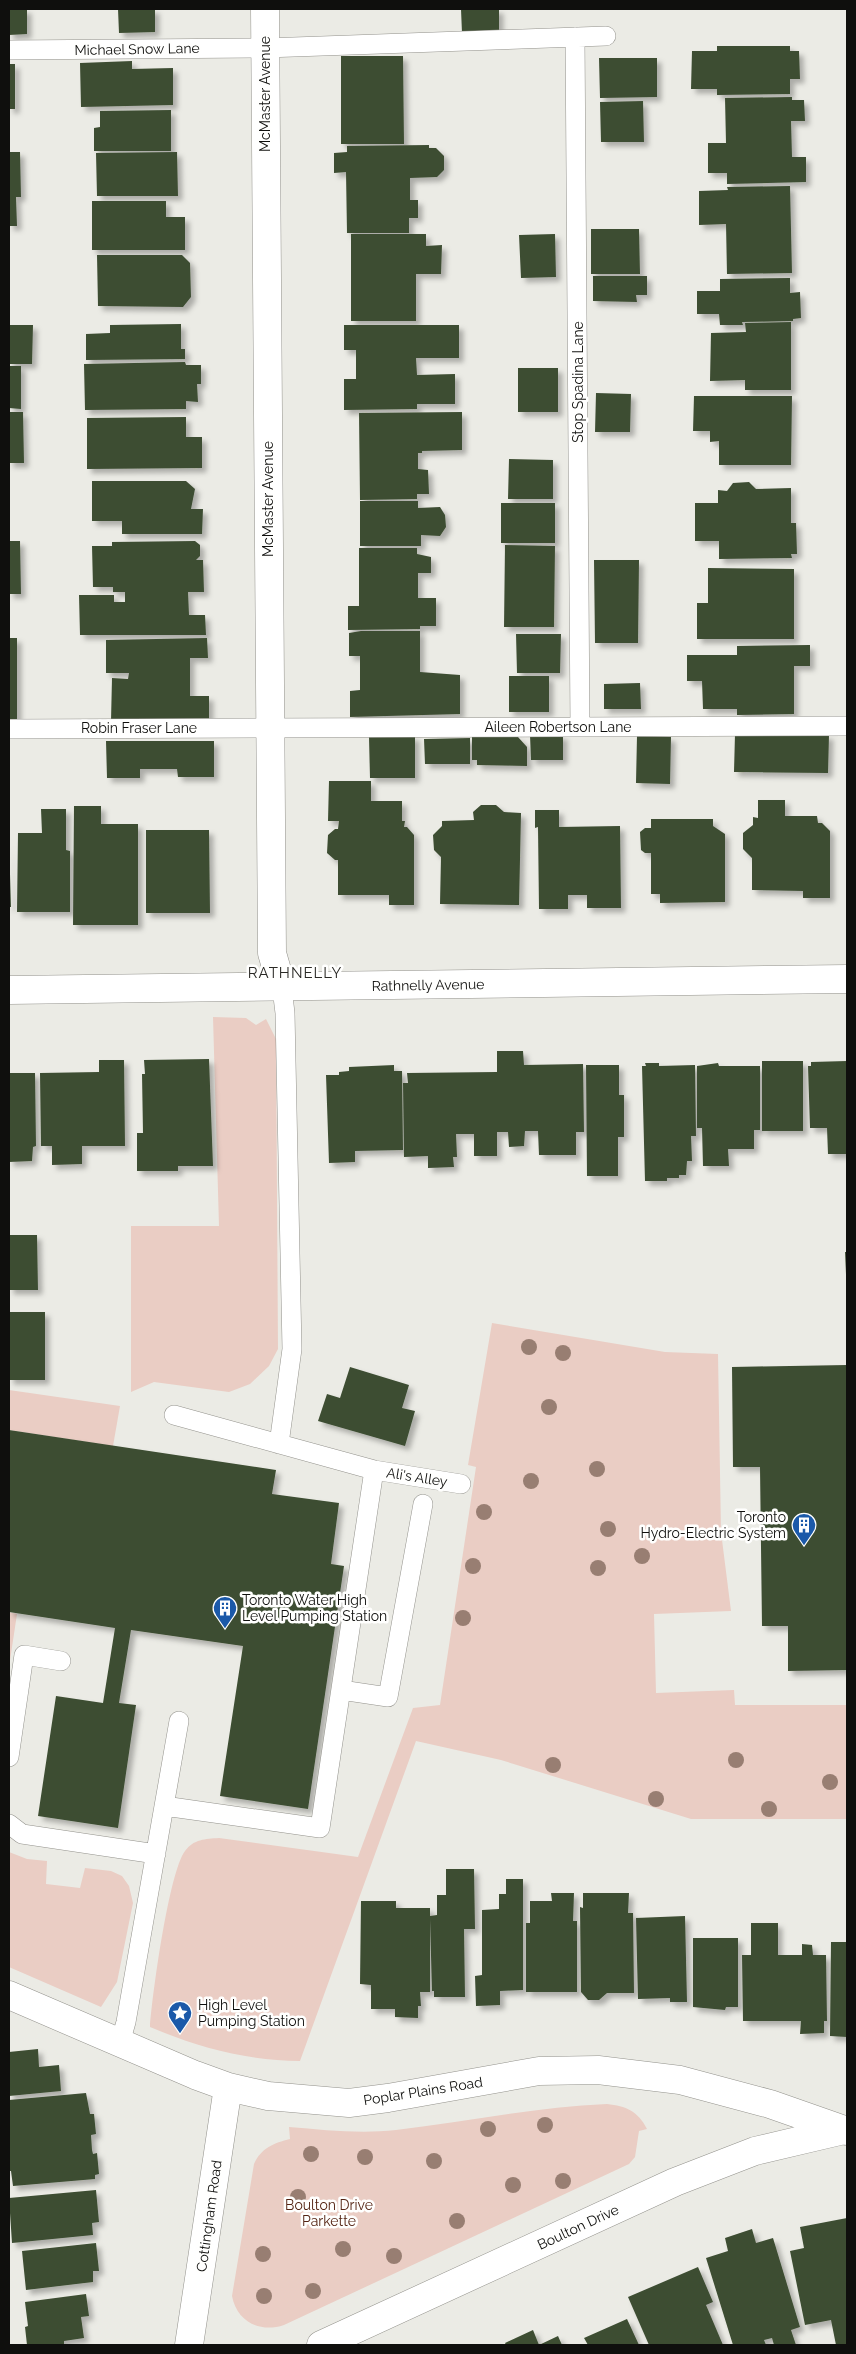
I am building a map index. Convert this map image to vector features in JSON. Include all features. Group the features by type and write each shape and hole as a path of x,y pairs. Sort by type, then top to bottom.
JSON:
{"street":[{"name":"McMaster Avenue","path":"265,9 272,953 282,988"},
{"name":"Rathnelly Avenue","path":"9,990 282,988 847,978"},
{"name":"Poplar Plains Road","path":"9,1995 228,2087 268,2096 349,2102 406,2095 539,2070 598,2070 680,2080 770,2104 846,2131"},
{"name":"Cottingham Road","path":"189,2345 228,2087"},
{"name":"Boulton Drive","path":"321,2345 675,2182 755,2150 846,2131"}],"lane":[{"name":"Michael Snow Lane","path":"9,50 265,48 606,36"},
{"name":"Stop Spadina Lane","path":"575,37 580,727"},
{"name":"Aileen Robertson Lane","path":"270,728 847,726"},
{"name":"Robin Fraser Lane","path":"9,729 270,728"},
{"path":"279,1444 292,1349 285,1013 282,988"},
{"name":"Ali's Alley","path":"174,1416 374,1470 461,1484"},
{"path":"164,1806 320,1828 374,1470"},
{"path":"341,1690 388,1696 423,1504"},
{"path":"9,1757 24,1655 61,1660"},
{"path":"120,2043 126,2022 179,1721"},
{"path":"9,1824 22,1834 156,1854"}],"green space":[{"path":"213,1017 246,1018 256,1025 266,1019 276,1039 278,1349 269,1366 250,1384 229,1392 154,1382 131,1392 131,1226 219,1226"},
{"path":"492,1323 665,1352 718,1354 721,1532 731,1611 654,1614 656,1693 734,1690 735,1705 847,1705 847,1819 691,1819 501,1760 416,1741 300,2061 242,2056 223,2052 186,2041 150,2027 167,1908 179,1863 188,1847 200,1840 219,1838 358,1857 413,1708 440,1705 476,1467 468,1465"},
{"path":"9,1390 120,1406 113,1446 9,1430"},
{"path":"9,1612 17,1614 9,1667"},
{"path":"9,1852 27,1859 47,1861 46,1884 80,1888 85,1868 111,1871 122,1876 129,1886 133,1903 117,1982 101,2007 9,1967"},
{"name":"Boulton Drive Parkette","path":"607,2104 631,2110 640,2118 647,2129 639,2131 635,2157 629,2164 284,2325 266,2328 258,2326 244,2319 239,2313 232,2296 254,2164 264,2150 279,2142 290,2139 289,2127 342,2131 383,2131 554,2108"}],"building":[{"path":"9,9 27,9 27,34 9,35"},
{"path":"118,9 155,9 155,32 119,33"},
{"path":"461,9 499,9 499,32 462,33"},
{"path":"717,46 790,46 790,51 799,51 800,79 790,79 790,94 717,95 717,89 691,89 692,51 717,51"},
{"path":"341,56 403,56 404,144 341,144"},
{"path":"599,58 657,58 657,97 600,98"},
{"path":"132,61 132,69 173,68 173,105 81,107 80,63"},
{"path":"9,64 15,64 15,109 9,109"},
{"path":"792,97 792,100 804,100 805,121 791,121 792,157 806,157 806,182 727,184 727,173 708,173 708,143 726,143 725,98"},
{"path":"643,101 644,142 601,142 600,102"},
{"path":"171,110 171,151 94,151 94,128 100,127 100,111"},
{"path":"429,145 429,148 436,148 444,156 444,170 437,177 410,178 410,200 418,200 418,218 409,218 409,233 347,233 346,172 334,173 334,153 347,152 347,146"},
{"path":"9,152 20,152 21,197 16,197 17,226 9,226"},
{"path":"177,152 178,196 97,196 96,153"},
{"path":"790,186 792,273 727,274 726,224 699,225 699,191 728,190 727,187"},
{"path":"92,201 166,201 166,217 185,217 185,250 92,250"},
{"path":"591,229 639,229 640,274 591,274"},
{"path":"351,234 426,234 426,246 442,245 441,274 416,274 416,321 351,321"},
{"path":"555,234 556,277 521,278 519,235"},
{"path":"97,255 182,255 190,263 191,297 183,307 98,306"},
{"path":"593,276 647,276 647,295 636,295 637,302 593,301"},
{"path":"790,278 790,293 800,292 801,318 793,319 793,321 742,322 743,325 720,325 719,314 697,314 697,291 720,291 720,279"},
{"path":"791,322 791,390 745,390 745,380 710,381 711,333 746,332 745,323"},
{"path":"181,324 181,349 185,349 185,359 86,360 86,334 110,333 110,325"},
{"path":"9,325 33,325 32,364 9,364"},
{"path":"344,325 459,325 459,358 416,358 417,375 455,374 455,404 417,404 417,409 344,410 344,379 356,379 356,350 344,350"},
{"path":"185,362 186,365 201,365 201,384 197,384 198,402 186,401 186,409 85,410 84,364"},
{"path":"9,366 21,366 21,409 9,408"},
{"path":"518,368 558,368 558,412 518,412"},
{"path":"596,393 631,394 630,432 595,432"},
{"path":"694,396 792,396 791,465 719,465 719,441 710,442 710,431 693,431"},
{"path":"9,412 23,412 24,463 9,463"},
{"path":"462,412 462,450 422,451 422,453 418,453 418,469 428,470 429,494 417,494 417,499 360,500 359,413"},
{"path":"186,417 186,437 202,437 202,468 87,469 87,418"},
{"path":"509,459 553,460 553,499 508,499"},
{"path":"92,481 186,481 195,489 191,509 203,509 202,534 122,534 122,521 92,521"},
{"path":"749,482 756,489 791,488 791,523 796,523 797,554 791,554 792,558 719,559 719,541 695,541 695,503 718,503 718,490 727,491 733,483"},
{"path":"360,501 418,501 418,508 440,507 445,515 446,527 440,536 421,535 421,546 360,546"},
{"path":"501,503 555,503 555,543 501,543"},
{"path":"9,541 20,541 21,594 9,594"},
{"path":"195,541 200,545 200,556 196,560 203,560 204,592 188,592 189,615 205,615 206,635 80,635 79,595 114,595 114,602 125,602 125,592 113,592 113,587 93,587 92,546 112,546 112,542"},
{"path":"505,545 555,546 554,627 504,627"},
{"path":"359,548 417,548 417,554 431,557 431,573 418,573 418,598 436,598 436,626 420,626 420,629 348,630 348,606 359,606"},
{"path":"594,560 639,560 638,643 595,643"},
{"path":"708,568 794,569 794,639 697,639 697,603 708,603"},
{"path":"361,631 420,631 420,672 460,675 460,714 350,717 350,691 360,690 360,656 349,656 349,633"},
{"path":"516,634 561,634 560,673 517,673"},
{"path":"9,638 17,638 17,719 9,719"},
{"path":"207,638 208,658 190,658 190,696 209,696 209,721 111,721 112,678 128,679 129,673 106,673 106,640"},
{"path":"810,645 810,666 794,666 794,714 737,715 737,709 703,709 702,681 687,681 687,655 737,655 737,646"},
{"path":"509,676 549,676 549,712 509,712"},
{"path":"640,683 641,709 604,709 604,684"},
{"path":"735,734 829,735 828,773 734,772"},
{"path":"530,735 563,735 563,760 531,760"},
{"path":"415,736 415,778 370,778 369,737"},
{"path":"472,736 518,737 527,747 527,766 477,765 477,760 472,760"},
{"path":"637,736 671,737 670,784 636,783"},
{"path":"470,738 470,764 425,764 424,739"},
{"path":"106,741 214,741 214,777 178,777 177,769 140,769 140,778 107,778"},
{"path":"329,781 371,781 371,801 402,801 402,821 405,821 404,827 407,827 414,835 414,905 389,905 389,895 338,895 338,860 335,860 327,853 328,835 335,829 338,829 339,821 328,821"},
{"path":"758,800 785,800 785,816 817,816 818,823 822,823 830,831 830,898 803,898 803,891 752,890 752,858 743,849 743,833 753,825 753,817 758,818"},
{"path":"481,805 496,805 504,812 521,813 519,905 440,904 441,857 434,850 433,835 442,826 442,821 474,820 473,812"},
{"path":"74,806 101,806 101,824 138,824 138,925 73,925"},
{"path":"41,809 66,809 66,850 70,851 70,912 17,912 18,833 42,833"},
{"path":"535,810 559,810 559,827 620,826 621,908 587,908 587,895 568,895 568,909 539,909 538,827 535,828"},
{"path":"651,819 713,819 713,826 725,834 725,902 660,903 660,894 651,894 651,853 645,853 641,850 640,832 645,828 651,828"},
{"path":"146,830 209,830 210,913 146,913"},
{"path":"9,841 11,907 9,907"},
{"path":"497,1051 523,1051 524,1065 583,1064 584,1132 576,1132 576,1155 539,1155 538,1131 525,1131 524,1146 509,1147 508,1132 497,1132 497,1156 474,1156 474,1134 456,1134 457,1157 453,1157 454,1167 428,1168 428,1156 404,1157 403,1083 408,1083 407,1073 497,1072"},
{"path":"209,1059 213,1166 178,1166 178,1171 137,1171 137,1133 143,1133 142,1074 145,1074 144,1060"},
{"path":"99,1060 124,1060 125,1146 82,1146 82,1164 52,1165 52,1146 41,1146 40,1073 99,1072"},
{"path":"762,1061 803,1061 803,1131 762,1131"},
{"path":"847,1061 847,1154 828,1154 827,1128 810,1128 808,1066 811,1066 811,1062"},
{"path":"645,1063 659,1063 659,1066 695,1065 696,1136 691,1136 692,1161 687,1161 686,1175 679,1175 679,1178 667,1178 667,1181 645,1181 642,1066 646,1066"},
{"path":"718,1063 719,1066 760,1066 760,1130 754,1130 754,1149 728,1149 729,1166 703,1166 702,1128 697,1128 697,1066"},
{"path":"394,1065 394,1071 402,1071 403,1150 355,1151 355,1162 329,1163 326,1075 339,1075 339,1072 349,1071 349,1067"},
{"path":"586,1065 619,1065 619,1095 624,1095 624,1137 618,1137 618,1176 587,1176"},
{"path":"9,1073 35,1073 36,1146 33,1147 32,1161 9,1162"},
{"path":"9,1235 37,1235 38,1290 9,1290"},
{"path":"845,1252 847,1252 847,1274 846,1274"},
{"path":"9,1312 45,1312 45,1380 9,1380"},
{"name":"Toronto Hydro-Electric System","path":"847,1365 847,1670 788,1671 788,1626 762,1626 760,1467 733,1467 732,1367"},
{"path":"350,1367 409,1385 402,1408 415,1411 405,1446 318,1421 327,1394 340,1398"},
{"name":"Toronto Water High Level Pumping Station","path":"9,1430 276,1470 272,1494 339,1503 331,1564 344,1566 308,1809 220,1796 243,1646 131,1630 119,1703 136,1705 118,1828 38,1816 56,1696 103,1703 115,1628 9,1612"},
{"path":"446,1869 474,1869 475,1929 464,1929 465,1997 434,1997 434,1991 432,1991 430,1919 430,1992 420,1992 421,2006 418,2006 418,2018 395,2017 395,2009 371,2009 371,1985 360,1984 361,1901 396,1901 396,1908 430,1908 430,1916 437,1915 437,1895 446,1895"},
{"path":"506,1879 523,1879 523,1990 500,1991 500,2005 476,2006 475,1976 482,1975 482,1910 499,1909 499,1894 506,1894"},
{"path":"551,1893 574,1893 573,1921 577,1921 577,1992 526,1992 526,1923 530,1923 530,1901 552,1901"},
{"path":"583,1893 629,1893 628,1913 633,1913 634,1993 607,1993 599,2000 588,2000 581,1992 580,1907 583,1908"},
{"path":"685,1916 687,2002 670,2002 670,1998 638,1999 636,1918"},
{"path":"751,1923 778,1923 778,1955 802,1955 802,1944 812,1945 813,1955 826,1955 827,2021 824,2021 824,2033 800,2034 801,2021 743,2021 742,1955 751,1955"},
{"path":"693,1938 738,1938 738,2007 726,2007 725,2010 693,2007"},
{"path":"831,1942 847,1942 847,2037 830,2036"},
{"path":"38,2049 39,2067 59,2065 61,2091 9,2096 9,2052"},
{"path":"86,2093 90,2114 94,2114 96,2134 91,2135 92,2150 93,2154 97,2153 99,2174 95,2175 95,2179 13,2186 11,2171 9,2171 9,2100"},
{"path":"96,2190 99,2222 92,2223 93,2235 12,2243 9,2198"},
{"path":"847,2218 847,2345 836,2345 831,2320 805,2325 790,2251 804,2248 800,2227"},
{"path":"752,2229 756,2243 773,2238 800,2327 791,2330 796,2345 774,2345 772,2338 764,2340 766,2345 733,2345 706,2258 728,2251 725,2238"},
{"path":"96,2243 99,2271 93,2271 93,2282 26,2290 22,2251"},
{"path":"698,2267 713,2302 706,2305 723,2345 649,2345 628,2297"},
{"path":"86,2294 89,2316 81,2317 84,2338 64,2341 64,2344 27,2345 25,2327 28,2326 25,2302"},
{"path":"627,2319 639,2345 588,2345 584,2338"},
{"path":"533,2330 539,2345 506,2345 505,2343"},
{"path":"558,2336 562,2345 539,2345"}],"place":[{"name":"Toronto Hydro-Electric System","path":"804,1546"},
{"name":"Toronto Water High Level Pumping Station","path":"225,1629"},
{"name":"High Level Pumping Station","path":"180,2034"}],"district":[{"name":"RATHNELLY","path":"295,973"}]}
